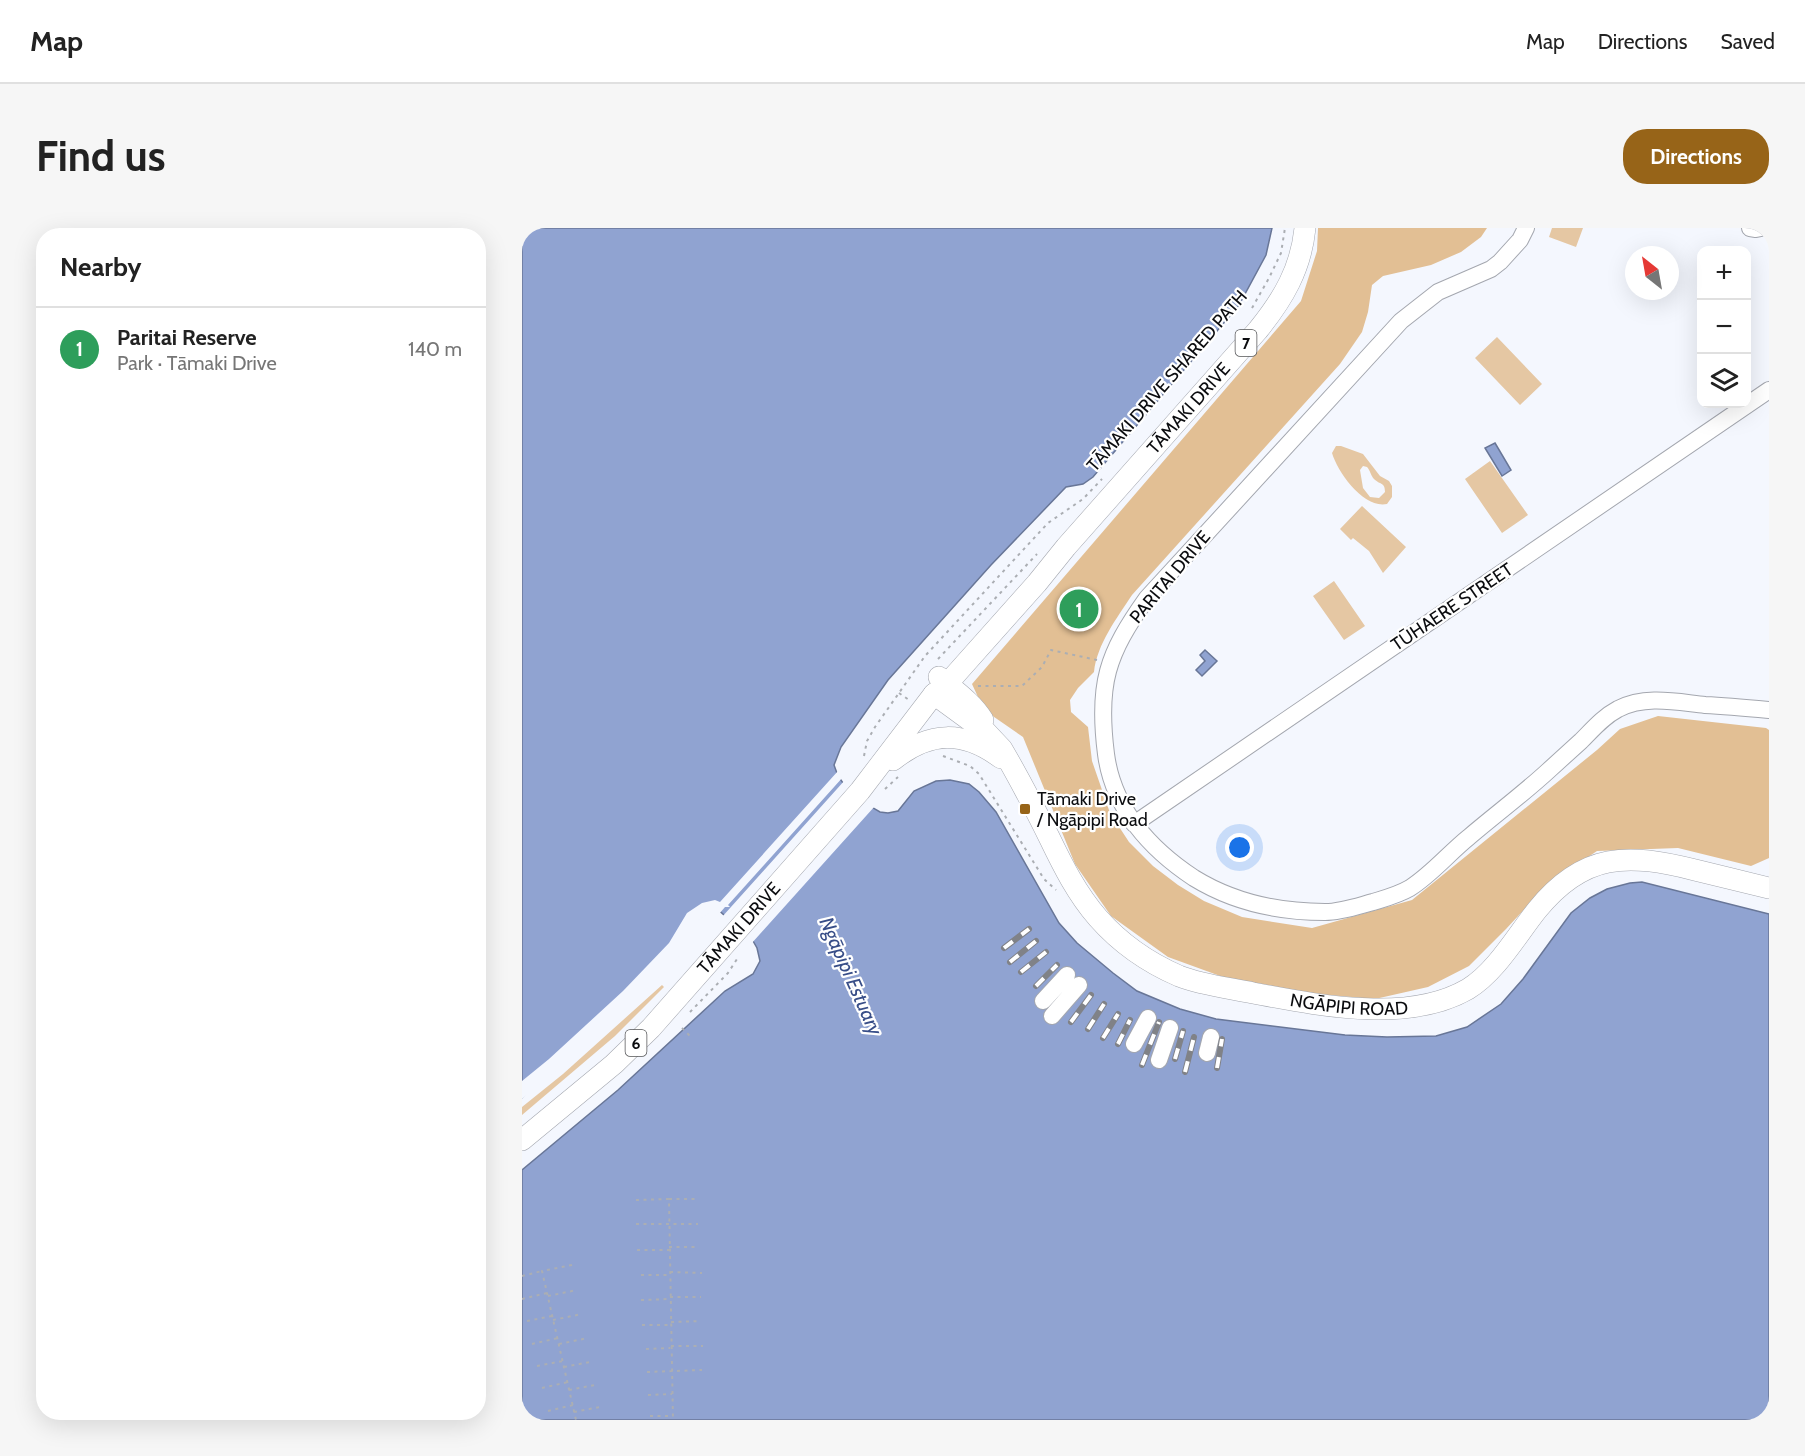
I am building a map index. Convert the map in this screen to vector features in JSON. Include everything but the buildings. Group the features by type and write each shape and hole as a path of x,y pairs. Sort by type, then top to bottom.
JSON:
{"main road":[{"name":"TĀMAKI DRIVE","path":"522,1140 614,1064 739,941 874,774 940,685 1037,583 1271,314 1294,275 1305,228"},
{"name":"NGĀPIPI ROAD","path":"940,685 1002,749 1072,883 1097,918 1142,956 1180,976 1215,985 1325,1006 1397,1008 1433,1003 1451,998 1470,988 1486,975 1538,909 1561,885 1575,875 1604,862 1620,859 1651,860 1769,888"},
{"name":"6","path":"874,774 915,744 946,738 983,746 1014,770"}],"street":[{"name":"PARITAI DRIVE","path":"1526,228 1520,240 1491,269 1438,292 1401,321 1155,589 1130,622 1118,642 1109,665 1102,713 1108,769 1118,796 1134,824 1148,841 1181,869 1219,892 1238,900 1271,907 1327,912 1383,899 1409,888 1468,837 1520,797 1603,718 1620,708 1638,702 1661,700 1769,710"},
{"path":"1750,228 1761,228"},
{"name":"TŪHAERE STREET","path":"1134,824 1769,390"},
{"path":"1043,1001 1073,980 1052,1016"},
{"path":"1134,1044 1148,1018"},
{"path":"1158,1060 1170,1028"}],"path":[{"name":"TĀMAKI DRIVE SHARED PATH","path":"1252,308 1281,253 1285,228"},
{"name":"TĀMAKI DRIVE SHARED PATH","path":"874,774 867,741 925,656 1048,524 1083,499 1103,477"},
{"path":"975,685 1022,686 1042,667 1051,650 1098,661"},
{"path":"942,756 955,759 979,774 1044,879 1059,893"},
{"path":"874,774 903,773"},
{"path":"686,1016 728,973 739,941"},
{"path":"682,1028 690,1036"},
{"path":"650,1416 673,1418 669,1199"},
{"path":"636,1200 698,1199"},
{"path":"636,1224 698,1224"},
{"path":"637,1250 699,1247"},
{"path":"522,1276 572,1265"},
{"path":"542,1271 576,1420"},
{"path":"641,1275 702,1273"},
{"path":"522,1299 577,1290"},
{"path":"641,1300 701,1297"},
{"path":"553,1320 582,1314"},
{"path":"527,1321 552,1316"},
{"path":"642,1324 701,1321"},
{"path":"532,1344 558,1338"},
{"path":"559,1344 588,1338"},
{"path":"646,1349 703,1346"},
{"path":"537,1366 563,1361"},
{"path":"564,1367 590,1362"},
{"path":"647,1372 702,1370"},
{"path":"542,1388 568,1382"},
{"path":"569,1390 595,1385"},
{"path":"648,1395 672,1394"},
{"path":"548,1411 573,1405"},
{"path":"574,1412 600,1407"}],"shaded area":[{"path":"1318,228 1487,228 1481,237 1461,252 1431,265 1383,276 1372,285 1362,332 1340,364 1132,595 1109,632 1099,651 1094,672 1070,700 1071,712 1088,727 1092,761 1110,813 1129,842 1153,866 1204,901 1242,917 1312,928 1412,900 1620,729 1658,716 1769,730 1769,858 1751,866 1678,848 1597,851 1548,884 1469,966 1428,987 1375,999 1317,994 1223,977 1168,957 1111,916 1075,864 1023,737 984,710 972,684 1301,301 1317,251"},
{"path":"1552,228 1583,228 1576,247 1549,237"},
{"path":"1497,337 1542,384 1520,405 1475,358"},
{"path":"1336,446 1341,446 1363,454 1380,476 1389,481 1392,486 1392,497 1387,504 1370,501 1353,488 1340,470 1332,453","holes":["1363,466 1367,467 1374,479 1384,487 1385,492 1379,498 1370,497 1363,488 1360,470"]},
{"path":"1490,461 1528,515 1502,533 1465,479"},
{"path":"1362,506 1406,547 1383,573 1369,551 1353,538 1351,540 1340,529"},
{"path":"1334,581 1365,626 1344,640 1313,596"},
{"path":"662,985 664,987 615,1036 522,1115 522,1107 563,1074"}],"water":[{"name":"Ngāpipi Estuary","path":"522,228 1272,228 1266,255 1239,305 1093,477 1083,484 1066,487 991,565 888,680 841,747 834,765 838,776 873,808 888,813 898,811 914,791 936,781 950,780 969,784 996,812 1059,923 1077,943 1137,991 1180,1009 1216,1019 1345,1035 1436,1036 1467,1027 1501,1004 1523,979 1571,913 1590,898 1607,889 1642,882 1769,914 1769,1420 522,1420 522,1170 618,1090 725,991 753,974 760,961 753,941 715,907 694,919 522,1098"},
{"path":"1495,443 1511,470 1502,476 1485,448"},
{"path":"1205,650 1217,661 1202,676 1196,670 1205,661 1200,655"}],"pier":[{"path":"838,771 843,777 728,905 730,907 725,907 719,914 712,911 697,921 684,950 670,967 585,1047 522,1099 522,1081 623,991 669,943 687,913 702,903 715,900 720,902"},
{"path":"845,780 875,806 751,944 722,917"}],"railway":[{"path":"1004,948 1029,929"},
{"path":"1010,962 1036,941"},
{"path":"1021,972 1046,952"},
{"path":"1036,986 1057,965"},
{"path":"1071,1022 1091,995"},
{"path":"1088,1029 1104,1004"},
{"path":"1103,1038 1118,1014"},
{"path":"1118,1044 1130,1020"},
{"path":"1142,1065 1159,1022"},
{"path":"1175,1059 1183,1031"},
{"path":"1185,1072 1194,1037"},
{"path":"1217,1068 1222,1039"}],"place":[{"name":"Paritai Reserve","path":"1079,609"},
{"name":"Tāmaki Drive / Ngāpipi Road","path":"1025,809"}]}
